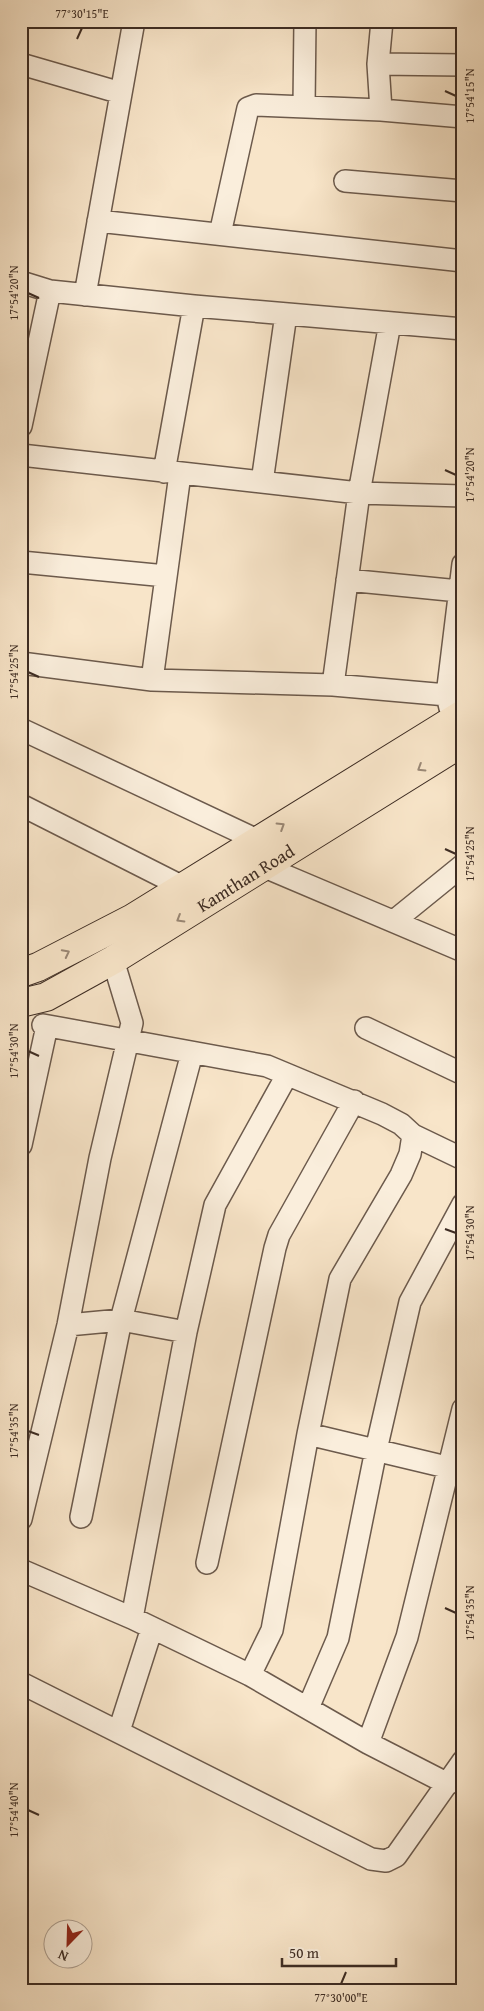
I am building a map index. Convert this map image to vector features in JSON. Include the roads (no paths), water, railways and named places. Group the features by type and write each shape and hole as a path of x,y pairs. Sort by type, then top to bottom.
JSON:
{"main road":[{"name":"Kamthan Road","path":"21,973 38,967 133,918 257,840 457,723"},
{"name":"Kamthan Road","path":"33,1000 113,960 265,867 457,723"}],"street":[{"path":"304,107 305,21"},
{"path":"381,110 378,64 382,21"},
{"path":"85,295 133,22"},
{"path":"378,64 463,65"},
{"path":"22,65 121,93"},
{"path":"220,234 248,108 256,105 381,110 463,117"},
{"path":"345,181 463,191"},
{"path":"98,221 463,261"},
{"path":"21,282 50,291 85,295 463,329"},
{"path":"21,426 30,344 50,291"},
{"path":"152,680 166,576 172,473 194,306"},
{"path":"262,482 286,314"},
{"path":"333,686 360,493 390,323"},
{"path":"21,455 360,493 463,496"},
{"path":"21,562 166,576"},
{"path":"21,664 152,680 333,686 457,723 459,591 463,564"},
{"path":"347,580 459,591"},
{"path":"21,729 257,840"},
{"path":"21,805 183,887"},
{"path":"234,855 463,951"},
{"path":"394,921 463,865"},
{"path":"21,1519 68,1325 100,1158 132,1023 113,960"},
{"path":"21,1145 45,1025 33,1000"},
{"path":"45,1025 128,1042 267,1066 354,1101 401,1124 413,1135 463,1159"},
{"path":"21,1095 45,1025"},
{"path":"366,1028 463,1074"},
{"path":"81,1517 121,1320 192,1053"},
{"path":"132,1618 186,1332 216,1205 287,1075"},
{"path":"208,1563 279,1235 354,1101"},
{"path":"250,1675 272,1630 308,1434 340,1279 401,1176 410,1154 413,1135"},
{"path":"308,1708 338,1638 376,1450 410,1302 463,1204"},
{"path":"68,1325 121,1320 186,1332"},
{"path":"368,1743 407,1637 456,1469 463,1409"},
{"path":"308,1434 456,1469"},
{"path":"21,1570 132,1618 250,1675 368,1743 448,1784"},
{"path":"119,1731 152,1628"},
{"path":"21,1683 371,1860 386,1860 396,1856 463,1761"}]}
